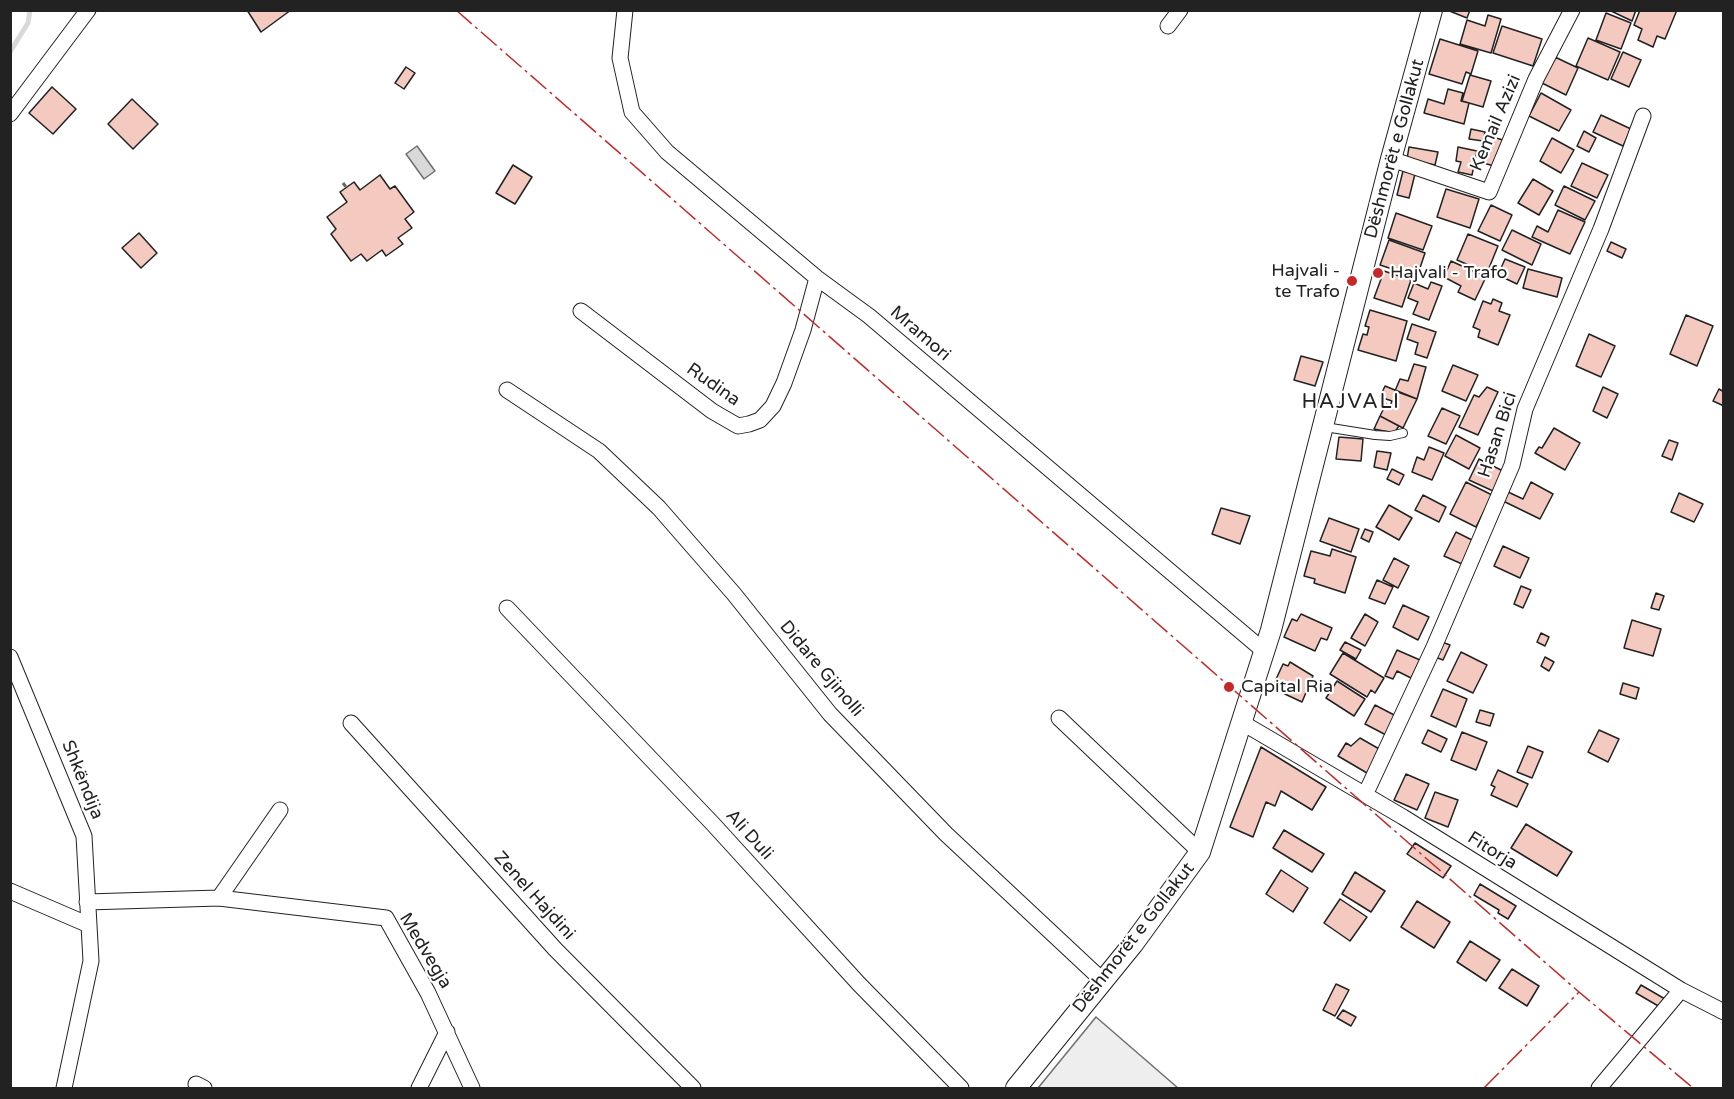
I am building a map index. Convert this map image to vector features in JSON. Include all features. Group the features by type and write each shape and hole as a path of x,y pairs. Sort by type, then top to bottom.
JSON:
{"street":[{"path":"10,114 88,10"},
{"name":"Mramori","path":"624,10 620,58 632,112 666,152 817,278 869,316 1264,651"},
{"path":"1168,26 1180,10"},
{"name":"Dëshmorët e Gollakut","path":"1016,1089 1102,980 1134,944 1200,852 1264,651 1391,159 1432,10"},
{"name":"Kemail Azizi","path":"1391,159 1489,192 1536,79 1572,10"},
{"name":"Hasan Bici","path":"1365,795 1434,647 1512,465 1525,408 1601,229 1643,116"},
{"name":"Rudina","path":"581,311 712,411 738,426 760,420 780,391 803,330 817,278"},
{"name":"Didare Gjinolli","path":"507,390 599,451 659,508 734,594 830,714 946,834 1102,980"},
{"name":"Ali Duli","path":"507,608 713,824 859,984 961,1089"},
{"name":"Shkëndija","path":"10,657 84,836 91,961 64,1089"},
{"path":"1059,718 1200,852"},
{"name":"Fitorja","path":"1241,722 1365,795 1681,990 1724,1012"},
{"name":"Zenel Hajdini","path":"351,723 555,949 693,1089"},
{"path":"219,898 280,810"},
{"path":"10,891 89,925"},
{"name":"Medvegja","path":"87,902 219,898 386,918 428,993 472,1089"},
{"path":"1599,1089 1681,990"},
{"path":"419,1089 447,1032"}],"lane":[{"path":"1322,426 1375,435 1390,436 1403,433"}],"path":[{"path":"344,183 346,187"}],"shaded area":[{"path":"417,146 435,171 424,179 406,154"},
{"path":"1096,1017 1178,1088 1038,1088"}],"building":[{"path":"247,10 291,10 261,32"},
{"path":"1447,10 1470,10 1467,18"},
{"path":"1609,10 1636,10 1632,21"},
{"path":"1640,10 1677,10 1665,39 1657,36 1653,47 1638,40 1642,29 1634,25"},
{"path":"1606,13 1631,23 1621,49 1596,40"},
{"path":"1488,15 1501,19 1491,53 1460,44 1467,20 1485,26"},
{"path":"1502,26 1542,39 1533,66 1493,53"},
{"path":"1588,38 1620,52 1608,80 1576,66"},
{"path":"1440,39 1478,51 1471,74 1466,72 1462,84 1429,74"},
{"path":"1623,52 1641,60 1629,87 1611,79"},
{"path":"1555,57 1578,68 1566,95 1542,83"},
{"path":"406,67 415,73 404,89 395,83"},
{"path":"1470,75 1491,81 1483,107 1462,101"},
{"path":"52,87 76,109 53,134 29,113"},
{"path":"1448,89 1463,93 1461,101 1469,103 1464,124 1424,113 1428,99 1444,104"},
{"path":"1541,93 1571,110 1559,131 1529,116"},
{"path":"132,99 158,124 133,149 108,124"},
{"path":"1601,115 1631,129 1623,146 1593,132"},
{"path":"1471,129 1485,132 1483,141 1469,139"},
{"path":"1584,131 1596,138 1589,152 1577,146"},
{"path":"1489,136 1503,140 1494,166 1480,162"},
{"path":"1552,138 1574,150 1561,173 1540,161"},
{"path":"1409,147 1438,152 1435,165 1407,159"},
{"path":"1458,147 1477,151 1472,175 1458,172 1461,162 1456,161"},
{"path":"1582,163 1608,175 1597,198 1571,186"},
{"path":"513,165 532,177 515,204 496,193"},
{"path":"1403,171 1415,174 1409,198 1397,195"},
{"path":"380,175 390,189 395,186 414,212 405,219 412,228 398,238 403,244 386,256 382,250 367,261 361,254 351,261 331,234 336,229 327,217 347,202 340,192 354,182 360,190"},
{"path":"1533,179 1553,191 1539,215 1518,203"},
{"path":"1564,186 1595,201 1585,220 1555,205"},
{"path":"1446,189 1479,199 1470,228 1437,217"},
{"path":"1491,205 1512,215 1500,241 1478,231"},
{"path":"1558,210 1585,222 1570,254 1532,237 1537,226 1548,232"},
{"path":"1396,213 1432,226 1423,250 1388,238"},
{"path":"1512,230 1541,244 1532,265 1502,250"},
{"path":"139,233 157,253 141,268 122,248"},
{"path":"1468,234 1498,246 1487,273 1457,260"},
{"path":"1389,240 1425,253 1417,277 1380,265"},
{"path":"1611,242 1626,249 1622,258 1607,251"},
{"path":"1505,259 1525,267 1517,284 1498,275"},
{"path":"1451,261 1486,277 1475,300 1458,292 1461,286 1444,277"},
{"path":"1528,269 1562,278 1557,297 1523,288"},
{"path":"1384,271 1411,280 1402,307 1374,298"},
{"path":"1431,282 1442,286 1429,320 1413,314 1418,302 1408,298 1414,283 1428,289"},
{"path":"1493,299 1502,303 1499,311 1510,315 1498,345 1478,337 1480,330 1473,327 1483,301 1491,304"},
{"path":"1370,310 1407,321 1396,361 1358,350 1363,334 1367,335 1369,327 1365,326"},
{"path":"1686,315 1713,326 1697,366 1670,354"},
{"path":"1412,324 1436,332 1427,358 1415,354 1418,343 1407,339"},
{"path":"1589,334 1615,346 1601,377 1576,366"},
{"path":"1301,356 1323,362 1315,386 1294,380"},
{"path":"1414,364 1426,367 1417,399 1395,391 1400,379 1408,381"},
{"path":"1453,365 1478,375 1466,401 1442,391"},
{"path":"1385,386 1417,399 1403,428 1380,416 1386,404 1390,406 1392,401 1380,397"},
{"path":"1487,387 1498,392 1478,435 1459,427 1474,395 1479,397"},
{"path":"1603,387 1618,394 1607,418 1593,411"},
{"path":"1719,389 1724,392 1724,406 1713,401"},
{"path":"1442,408 1460,416 1446,444 1428,436"},
{"path":"1380,416 1399,426 1394,433 1374,429"},
{"path":"1554,428 1580,443 1565,470 1535,453 1539,447 1542,448"},
{"path":"1456,435 1480,448 1469,469 1445,456"},
{"path":"1339,437 1363,439 1361,461 1336,459"},
{"path":"1669,440 1678,443 1672,460 1662,456"},
{"path":"1429,447 1444,453 1432,480 1412,472 1417,457 1424,460"},
{"path":"1377,451 1391,453 1387,470 1374,467"},
{"path":"1479,459 1503,471 1493,491 1469,480"},
{"path":"1392,469 1404,475 1399,485 1387,479"},
{"path":"1466,482 1492,495 1476,527 1450,514"},
{"path":"1531,482 1553,494 1540,519 1501,500 1506,491 1523,499"},
{"path":"1679,493 1703,504 1694,522 1671,512"},
{"path":"1423,495 1446,507 1439,522 1415,510"},
{"path":"1389,505 1412,518 1399,540 1376,527"},
{"path":"1221,508 1250,516 1240,544 1212,534"},
{"path":"1329,518 1359,529 1351,552 1320,541"},
{"path":"1365,529 1373,532 1369,542 1361,538"},
{"path":"1456,532 1474,541 1462,564 1444,556"},
{"path":"1503,546 1529,558 1520,578 1494,566"},
{"path":"1332,549 1356,557 1345,593 1314,583 1315,579 1304,576 1311,551 1330,556"},
{"path":"1394,558 1409,566 1398,588 1383,580"},
{"path":"1377,580 1393,587 1385,604 1369,598"},
{"path":"1521,586 1531,590 1523,608 1514,604"},
{"path":"1656,593 1664,596 1659,610 1651,608"},
{"path":"1403,605 1429,617 1418,640 1393,627"},
{"path":"1301,614 1332,628 1327,640 1321,638 1315,651 1284,637 1292,619 1297,621"},
{"path":"1365,614 1378,622 1365,646 1351,638"},
{"path":"1632,620 1661,629 1653,656 1624,648"},
{"path":"1541,633 1549,637 1545,646 1537,642"},
{"path":"1345,642 1361,650 1356,659 1340,650"},
{"path":"1442,642 1450,645 1443,660 1435,657"},
{"path":"1397,650 1420,660 1411,678 1397,671 1393,679 1385,676"},
{"path":"1461,652 1487,665 1473,693 1447,681"},
{"path":"1343,653 1384,678 1375,693 1371,690 1367,697 1330,674"},
{"path":"1545,657 1554,662 1549,671 1541,666"},
{"path":"1290,662 1313,676 1302,702 1272,688 1283,664 1288,666"},
{"path":"1337,681 1365,699 1354,716 1326,698"},
{"path":"1623,683 1639,688 1636,699 1620,694"},
{"path":"1443,689 1467,699 1456,727 1431,716"},
{"path":"1375,705 1398,717 1388,736 1365,724"},
{"path":"1480,710 1494,714 1490,726 1476,722"},
{"path":"1428,730 1447,739 1441,752 1422,743"},
{"path":"1599,730 1619,739 1608,762 1588,752"},
{"path":"1462,732 1487,742 1476,770 1451,760"},
{"path":"1360,738 1381,750 1367,773 1338,756 1346,743 1351,746"},
{"path":"1528,746 1543,752 1532,778 1517,772"},
{"path":"1261,747 1326,787 1312,810 1281,791 1275,806 1266,802 1253,837 1230,827"},
{"path":"1498,770 1528,784 1517,807 1491,795 1495,787 1491,785"},
{"path":"1406,774 1429,784 1417,810 1394,800"},
{"path":"1435,792 1458,800 1448,827 1425,818"},
{"path":"1526,824 1572,852 1557,876 1511,848"},
{"path":"1284,830 1324,854 1312,872 1273,848"},
{"path":"1415,843 1451,866 1443,878 1407,854"},
{"path":"1281,870 1308,888 1293,912 1266,894"},
{"path":"1355,872 1385,891 1371,912 1342,894"},
{"path":"1480,884 1516,906 1508,919 1498,913 1499,910 1474,895"},
{"path":"1340,899 1367,917 1350,941 1324,923"},
{"path":"1417,901 1450,922 1434,948 1401,927"},
{"path":"1470,941 1500,960 1486,981 1457,962"},
{"path":"1512,969 1539,986 1527,1006 1499,988"},
{"path":"1336,984 1349,990 1335,1016 1323,1010"},
{"path":"1641,985 1665,999 1660,1007 1636,993"},
{"path":"1343,1010 1356,1017 1351,1026 1337,1018"}],"waterway":[{"path":"10,52 28,23 30,10"}],"power":[{"path":"456,10 1579,992 1693,1088"},
{"path":"1484,1088 1579,992"}],"place":[{"name":"Hajvali - Trafo","path":"1378,273"},
{"name":"Hajvali - te Trafo","path":"1352,281"},
{"name":"Capital Ria","path":"1229,687"}],"district":[{"name":"HAJVALI","path":"1351,402"}]}
